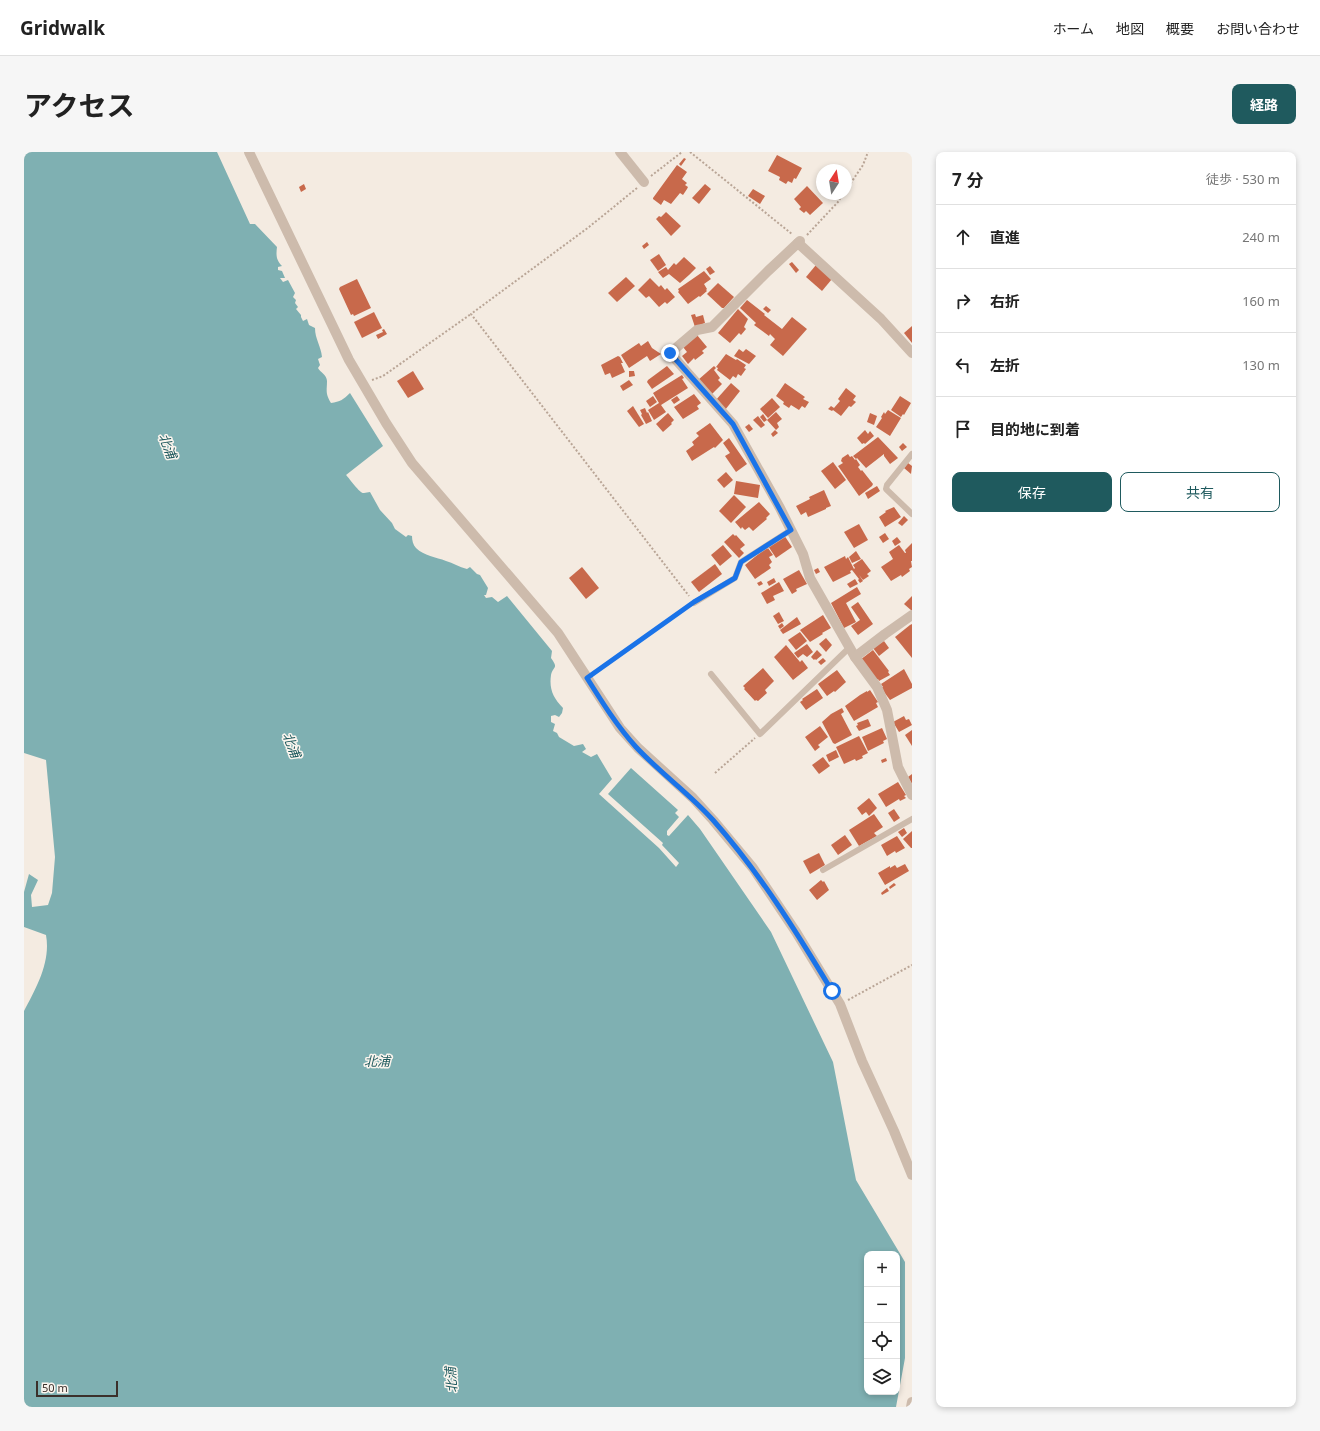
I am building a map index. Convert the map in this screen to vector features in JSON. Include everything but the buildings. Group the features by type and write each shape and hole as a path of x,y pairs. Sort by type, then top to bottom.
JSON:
{"street":[{"path":"249,152 349,360 386,423 412,463 558,633 620,728 638,748 693,798 753,868 796,932 840,1004 862,1061 912,1175"},
{"path":"620,152 644,182"},
{"path":"912,353 882,319 799,242 712,327 697,330 670,353 733,424 791,530 803,554 810,578 855,657 877,687 887,710 898,767 912,795"},
{"path":"855,657 912,615"},
{"path":"911,1407 912,1402"}],"lane":[{"path":"912,454 887,485 886,489 912,514"},
{"path":"694,602 735,578 741,562 791,530"},
{"path":"711,674 760,734 850,647"},
{"path":"823,870 912,819"}],"path":[{"path":"363,385 383,376 471,314 589,227 682,152"},
{"path":"690,152 799,242 840,200"},
{"path":"852,181 868,152"},
{"path":"471,314 694,602 587,678"},
{"path":"715,773 760,734"},
{"path":"840,1004 912,965"}],"water":[{"name":"北浦","path":"24,152 217,152 250,224 255,224 277,247 277,257 282,266 278,267 278,270 282,271 285,278 280,278 283,282 288,280 295,293 293,297 296,300 295,303 298,307 296,309 301,315 303,321 307,319 309,325 315,328 322,357 318,359 320,365 318,368 327,379 327,394 329,400 331,403 337,402 342,400 350,393 383,446 346,475 362,493 370,492 380,510 392,523 395,529 406,537 408,535 412,536 412,541 419,551 426,555 467,569 470,567 480,575 488,588 486,595 484,595 486,598 492,597 498,602 507,596 552,651 551,658 555,667 551,675 551,689 554,697 563,708 559,717 555,715 551,716 551,722 555,724 553,731 557,733 559,737 574,746 583,744 586,749 582,752 591,757 597,754 612,779 599,794 659,848 676,867 679,863 662,845 663,843 608,794 631,768 678,810 675,813 679,817 667,831 667,835 669,836 688,815 700,829 771,932 833,1062 856,1180 898,1251 864,1251 864,1395 898,1395 896,1407 24,1407 24,1011 41,974 47,945 46,935 24,927 24,892 29,874 38,880 31,895 32,907 48,905 52,893 55,857 46,760 24,753"},
{"name":"北浦","path":"900,1254 905,1262 905,1358 900,1385"}],"route":[{"path":"670,353 733,424 791,530 741,562 735,578 694,602 587,678 620,728 638,748 693,798 753,868 796,932 832,991"}]}
